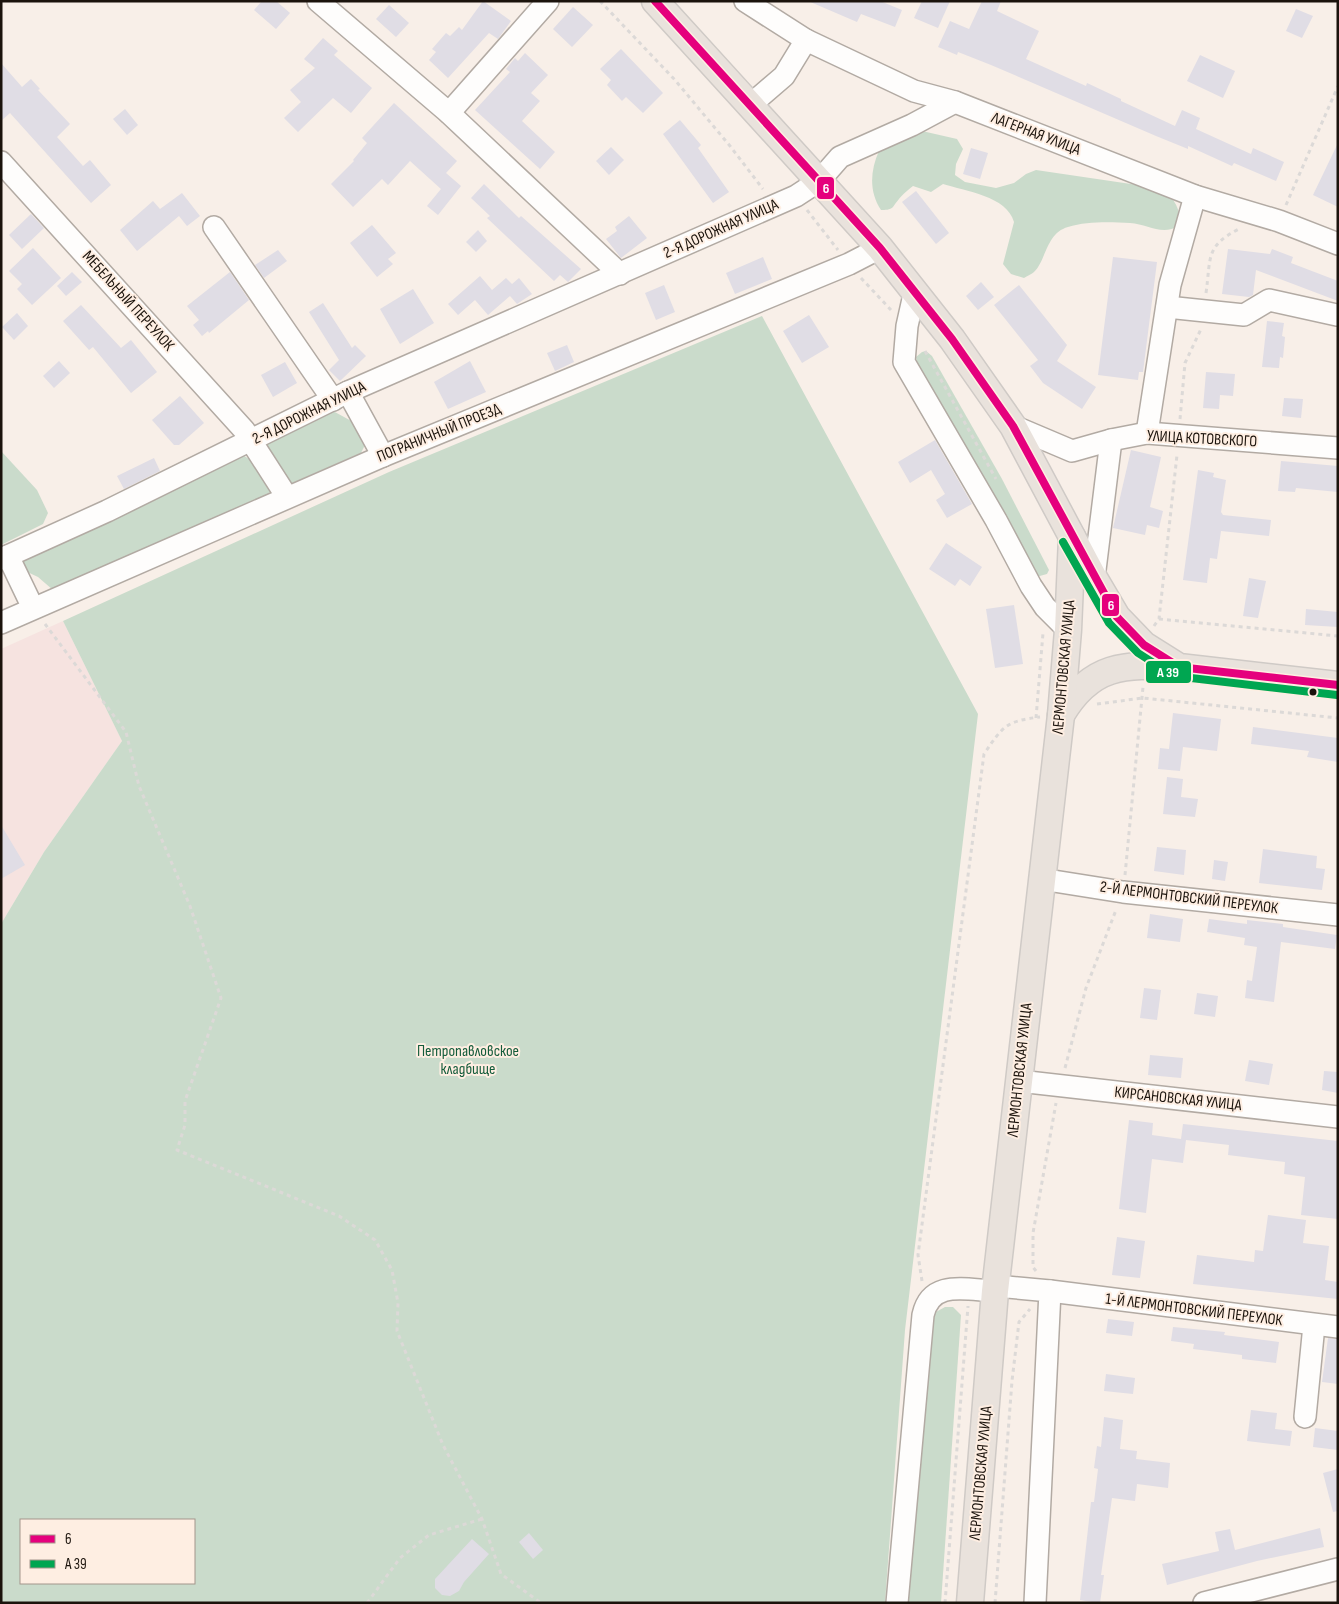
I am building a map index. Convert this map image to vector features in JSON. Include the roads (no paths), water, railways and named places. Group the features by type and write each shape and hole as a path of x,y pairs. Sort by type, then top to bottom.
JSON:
{"main road":[{"path":"655,1 880,248 915,290 1013,426 1094,578 1117,617 1144,645 1179,667"},
{"name":"ЛЕРМОНТОВСКАЯ УЛИЦА","path":"970,1603 987,1289 1019,1081 1061,715 1068,630 1072,537"},
{"path":"1061,715 1072,695 1088,681 1106,672 1124,667 1143,665 1179,667 1338,684"}],"street":[{"path":"318,1 448,113 620,274"},
{"path":"448,113 548,1"},
{"name":"ЛАГЕРНАЯ УЛИЦА","path":"745,1 806,40 914,92 955,102 1195,196 1279,221 1338,244"},
{"path":"749,106 784,76 806,40"},
{"name":"2-Я ДОРОЖНАЯ УЛИЦА","path":"5,557 253,441 340,396 796,196 819,181 840,157 912,125 955,102"},
{"name":"МЕБЕЛЬНЫЙ ПЕРЕУЛОК","path":"1,162 253,441 288,497"},
{"path":"1147,434 1170,285 1195,196"},
{"path":"214,226 383,456"},
{"name":"ПОГРАНИЧНЫЙ ПРОЕЗД","path":"1,623 383,456 849,264 880,248"},
{"path":"915,290 907,326 904,362 996,520 1031,586 1045,607 1068,630"},
{"path":"1167,307 1244,315 1269,300 1337,315"},
{"name":"УЛИЦА КОТОВСКОГО","path":"1013,426 1072,451 1111,440 1147,434 1338,448"},
{"path":"1094,578 1111,440"},
{"path":"5,557 33,608"},
{"name":"2-Й ЛЕРМОНТОВСКИЙ ПЕРЕУЛОК","path":"1041,879 1124,892 1338,915"},
{"name":"КИРСАНОВСКАЯ УЛИЦА","path":"1019,1081 1338,1117"},
{"name":"1-Й ЛЕРМОНТОВСКИЙ ПЕРЕУЛОК","path":"897,1603 922,1315 926,1302 933,1294 947,1289 1050,1291 1338,1327"},
{"path":"1035,1603 1050,1291"},
{"path":"1305,1417 1314,1325"},
{"path":"1204,1603 1338,1569"}],"park label":[{"name":"Петропавловское кладбище","path":"468,1060"}]}
